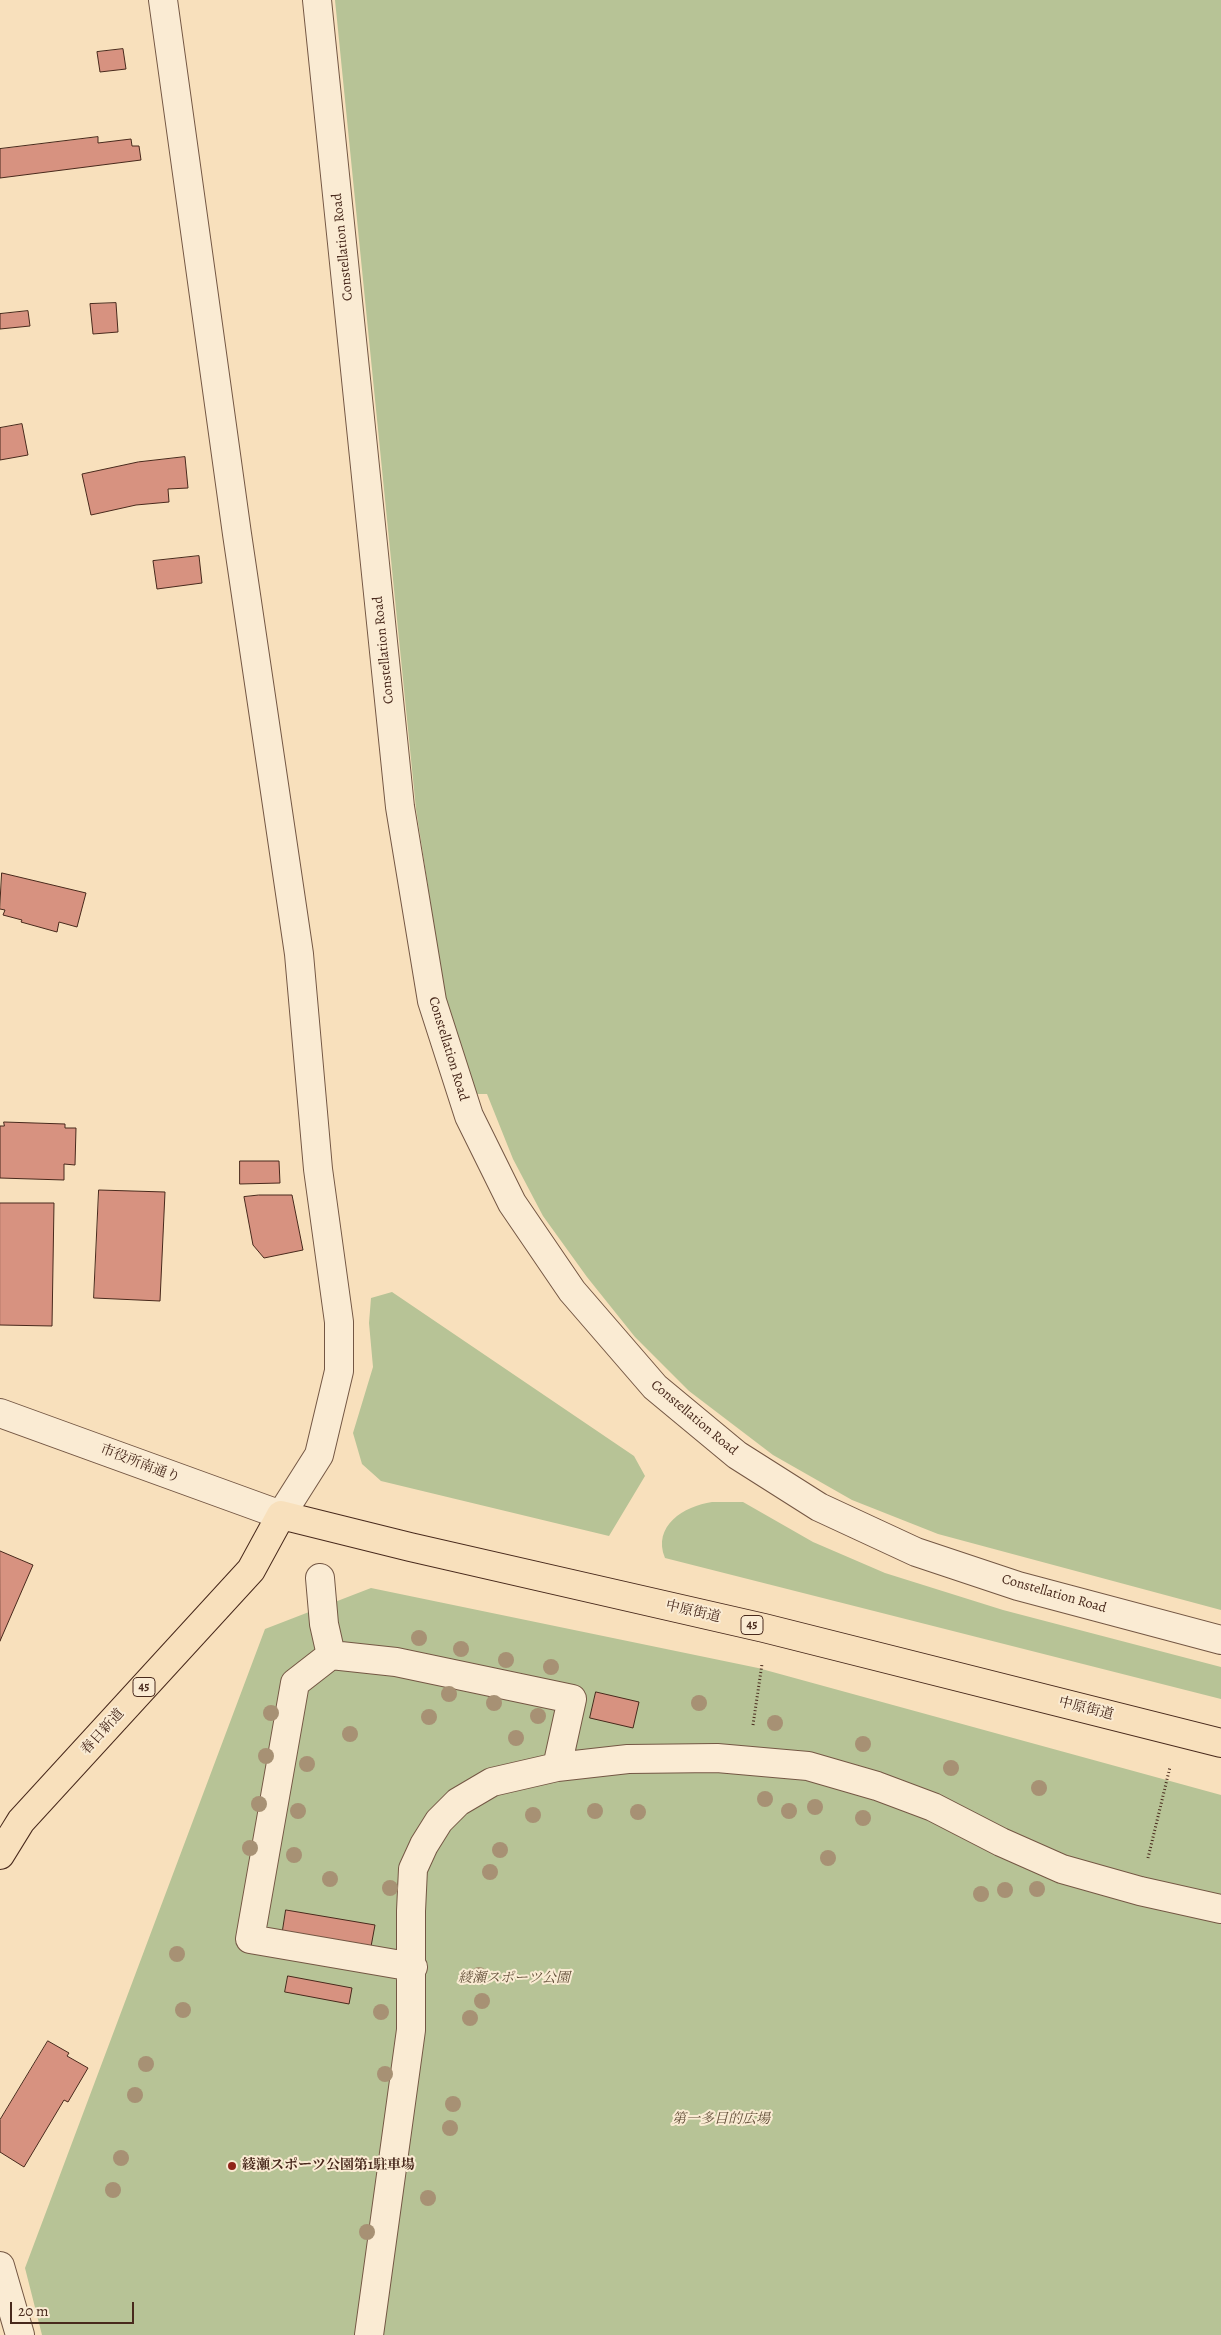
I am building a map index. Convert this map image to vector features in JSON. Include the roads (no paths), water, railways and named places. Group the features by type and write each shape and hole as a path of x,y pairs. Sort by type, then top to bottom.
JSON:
{"main road":[{"name":"中原街道","path":"281,1515 410,1547 764,1628 1221,1743"},
{"name":"春日新道","path":"0,1855 22,1821 250,1570 281,1515"}],"street":[{"path":"163,0 236,534 299,954 318,1169 339,1322 339,1371 319,1455 281,1515"},
{"name":"Constellation Road","path":"317,0 400,807 432,1001 469,1116 512,1203 572,1291 655,1387 737,1455 819,1507 925,1555 1018,1586 1221,1640"},
{"name":"市役所南通り","path":"0,1413 281,1515"},
{"path":"320,1578 324,1624 331,1655"},
{"path":"413,1967 250,1939 296,1683 331,1655 396,1662 572,1699 556,1767"},
{"path":"368,2335 380,2262 411,2030 413,1967 411,1911 414,1869 424,1845 440,1821 458,1802 492,1782 556,1767 628,1759 748,1760 808,1766 877,1786 933,1807 1001,1842 1062,1869 1140,1891 1221,1909"},
{"path":"0,2266 20,2335"}],"place":[{"name":"綾瀬スポーツ公園第1駐車場","path":"232,2166"}],"park label":[{"name":"綾瀬スポーツ公園","path":"514,1979"},
{"name":"第一多目的広場","path":"721,2120"}]}
